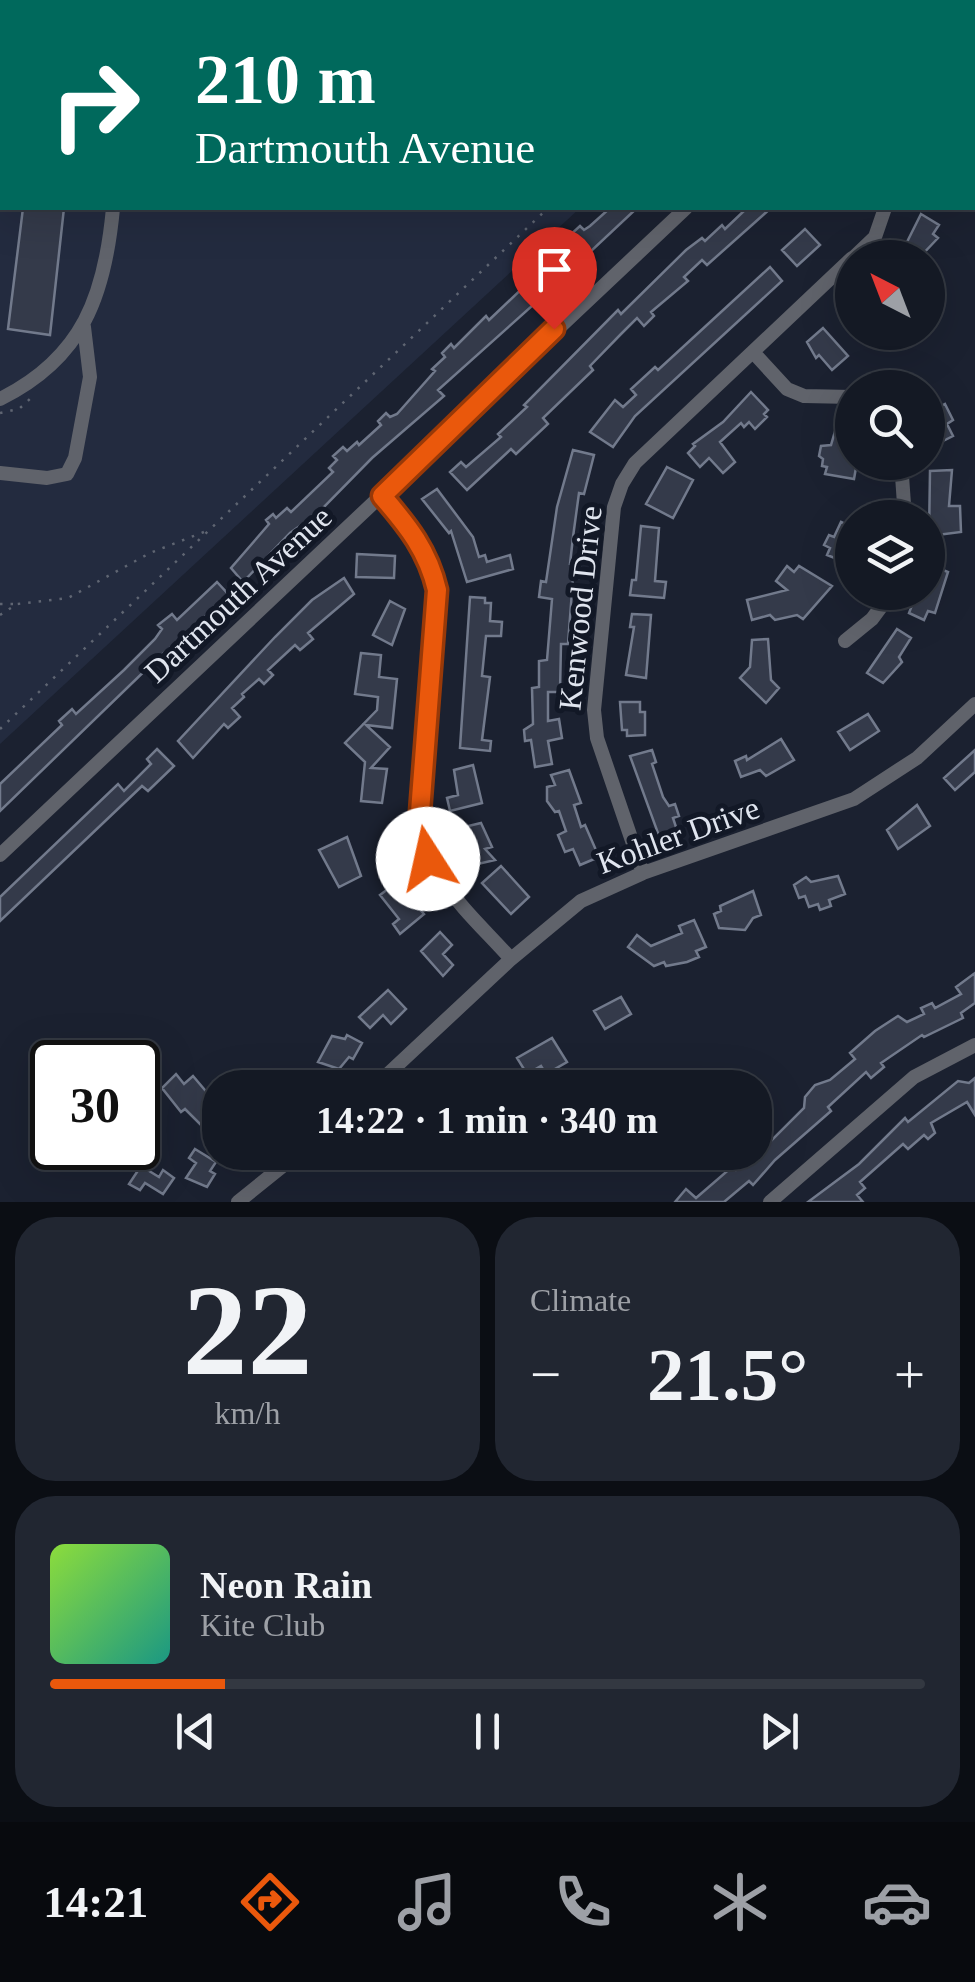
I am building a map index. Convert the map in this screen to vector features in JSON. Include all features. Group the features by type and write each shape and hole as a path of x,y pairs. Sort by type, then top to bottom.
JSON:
{"street":[{"path":"0,399 52,367 84,321 103,282 114,210"},
{"name":"Dartmouth Avenue","path":"0,855 684,210"},
{"name":"Kenwood Drive","path":"872,240 883,210"},
{"name":"Kenwood Drive","path":"642,873 597,738 594,710 614,507 634,463 835,275"},
{"path":"0,474 48,478 66,474 75,458 90,376 84,321"},
{"path":"753,352 787,388 804,396 835,397"},
{"path":"382,496 417,538 430,562 437,590 421,836 440,880 511,958"},
{"path":"845,642 879,610"},
{"name":"Kohler Drive","path":"392,1070 511,958 580,901 642,873 854,800 917,758 975,704"},
{"path":"770,1202 914,1077 975,1045"},
{"path":"238,1202 278,1170"}],"path":[{"path":"0,729 546,210"},
{"path":"0,604 68,598 150,553 213,528"},
{"path":"0,615 17,604"}],"shaded area":[{"path":"0,210 578,210 0,744"}],"building":[{"path":"23,210 64,210 50,335 8,329"},
{"path":"608,210 635,210 558,282 555,279 539,294 542,297 438,390 444,396 372,458 318,513 290,533 243,582 231,568 269,524 266,520 273,514 276,518 287,508 291,512 333,472 329,468 337,460 333,456 343,447 347,451 357,442 359,445 381,425 378,421 386,413 390,417 397,414 435,371 432,369 445,357 442,353 451,344 454,348 486,316 489,320 573,240 569,236 580,226 584,230"},
{"path":"745,210 769,210 707,265 702,260 684,277 688,281 651,312 654,316 644,326 637,318 590,366 593,370 543,418 548,424 516,454 511,449 467,490 450,472 461,462 466,467 501,437 498,434 527,407 524,405 618,310 621,314 686,250 702,238 705,241 722,225 725,229"},
{"path":"921,214 939,225 933,234 936,240 908,240"},
{"path":"805,229 820,245 797,266 782,250"},
{"path":"770,267 782,281 635,416 613,447 590,432 615,400 623,407 636,395 631,389 655,367 658,370"},
{"path":"823,328 835,341 835,350 843,350 848,356 832,370 819,355 816,358 807,342"},
{"path":"751,392 768,410 764,414 767,417 755,429 749,422 744,427 741,423 720,442 735,462 723,473 709,458 700,467 688,453 693,444 723,422"},
{"path":"945,404 953,420 947,424 953,436 945,440"},
{"path":"835,431 835,476 825,474 827,467 822,466 819,456 821,446 831,445"},
{"path":"573,450 594,455 584,494 579,493 570,564 580,565 579,578 573,578 568,644 561,644 560,692 548,692 548,721 559,719 562,738 548,741 552,764 535,767 531,740 525,741 524,730 533,724 532,688 539,687 539,661 547,660 552,599 539,597 541,581 546,582 557,507"},
{"path":"667,467 693,480 673,518 646,504"},
{"path":"945,470 952,470 949,506 960,506 961,532 945,534 945,500 930,500 930,480 945,480"},
{"path":"437,489 473,537 479,557 485,555 487,562 510,555 513,569 467,582 451,531 422,499"},
{"path":"641,526 659,528 655,581 666,582 664,598 630,595 632,580 636,580"},
{"path":"829,535 834,537 835,558 827,555 830,548 824,545"},
{"path":"357,554 395,556 394,578 356,577"},
{"path":"787,566 794,572 799,566 832,586 803,619 797,615 775,620 770,615 752,620 747,600 787,590 776,581"},
{"path":"344,578 354,594 308,633 313,639 300,650 295,645 268,670 273,675 264,684 259,679 242,694 244,697 232,708 240,717 228,728 224,724 193,758 178,741 312,600"},
{"path":"217,582 229,595 185,635 189,640 180,648 176,643 159,657 0,811 0,784 62,725 59,721 72,709 76,714 124,670 155,639 162,629 158,625 172,614 177,620"},
{"path":"470,597 485,598 485,603 491,603 490,621 502,622 501,636 486,636 482,676 490,677 482,740 491,741 490,751 460,748"},
{"path":"390,601 405,609 392,645 373,635"},
{"path":"936,610 928,611 924,620 909,613"},
{"path":"632,614 651,615 646,678 626,675 634,627 630,627"},
{"path":"897,629 911,638 899,657 902,662 883,683 867,673"},
{"path":"768,639 771,680 779,688 766,703 740,678 750,667 752,640"},
{"path":"361,653 381,655 379,677 397,679 392,728 366,725 390,747 371,768 387,769 382,803 361,801 365,762 345,743 377,710 378,697 355,694"},
{"path":"620,702 640,702 640,712 645,712 645,735 627,736 627,730 622,730"},
{"path":"868,714 879,731 850,750 838,732"},
{"path":"781,739 794,760 766,776 760,770 741,777 735,761 746,756 747,760"},
{"path":"157,749 174,766 148,791 142,786 0,921 0,897 118,784 124,791 151,764 147,759"},
{"path":"652,750 656,762 652,764 663,797 669,806 675,804 679,816 673,818 677,830 659,836 630,756"},
{"path":"975,750 975,772 955,790 944,778"},
{"path":"473,765 482,803 450,811 447,798 458,795 454,770"},
{"path":"569,770 581,803 574,805 581,827 585,825 599,857 580,865 573,849 565,852 558,835 566,831 559,811 555,812 547,801 547,787 555,785 551,775"},
{"path":"917,805 930,826 898,849 887,830"},
{"path":"481,823 492,847 485,849 495,860 469,866 460,828"},
{"path":"347,837 361,876 339,887 319,850"},
{"path":"501,866 529,897 511,914 482,883"},
{"path":"838,876 845,894 829,900 831,906 820,910 818,904 809,907 805,896 799,898 794,885 806,877 811,882"},
{"path":"396,883 424,914 400,934 393,924 399,919 380,895"},
{"path":"753,891 761,915 753,918 745,930 719,928 714,914 721,911 720,906"},
{"path":"694,920 706,947 696,951 699,957 687,962 654,966 628,947 637,935 651,946 682,933 679,926"},
{"path":"440,932 452,945 443,954 453,965 443,976 421,951"},
{"path":"975,973 975,1003 961,1013 963,1018 922,1035 881,1063 884,1067 871,1078 866,1072 828,1107 831,1111 772,1163 772,1140 804,1108 805,1097 815,1085 830,1080 855,1059 850,1053 875,1031 898,1016 907,1022 924,1014 921,1008 932,1003 935,1008 961,994 956,987"},
{"path":"388,990 406,1009 391,1024 383,1015 370,1028 359,1017"},
{"path":"621,997 631,1014 605,1029 594,1011"},
{"path":"347,1035 362,1043 353,1059 349,1057 339,1069 318,1062 332,1036 345,1039"},
{"path":"552,1038 567,1062 553,1070 544,1070 541,1066 524,1070 517,1058"},
{"path":"176,1074 184,1084 193,1076 202,1087 202,1126 185,1109 181,1112 162,1088"},
{"path":"975,1078 975,1115 967,1102 931,1123 935,1133 928,1139 924,1135 908,1149 903,1144 860,1182 865,1188 857,1195 863,1202 808,1202 859,1164 905,1118 908,1122 958,1081 969,1083"},
{"path":"195,1149 202,1153 202,1170 215,1174 207,1187 186,1178 196,1163 189,1158"},
{"path":"138,1170 159,1177 163,1170 174,1178 163,1194 145,1183 140,1190 129,1184"},
{"path":"728,1170 766,1170 753,1185 749,1181 724,1202 675,1202 686,1189 696,1198"}],"route":[{"path":"428,859 421,836 420,812 438,597 430,562 417,538 382,496 554,329"}]}
